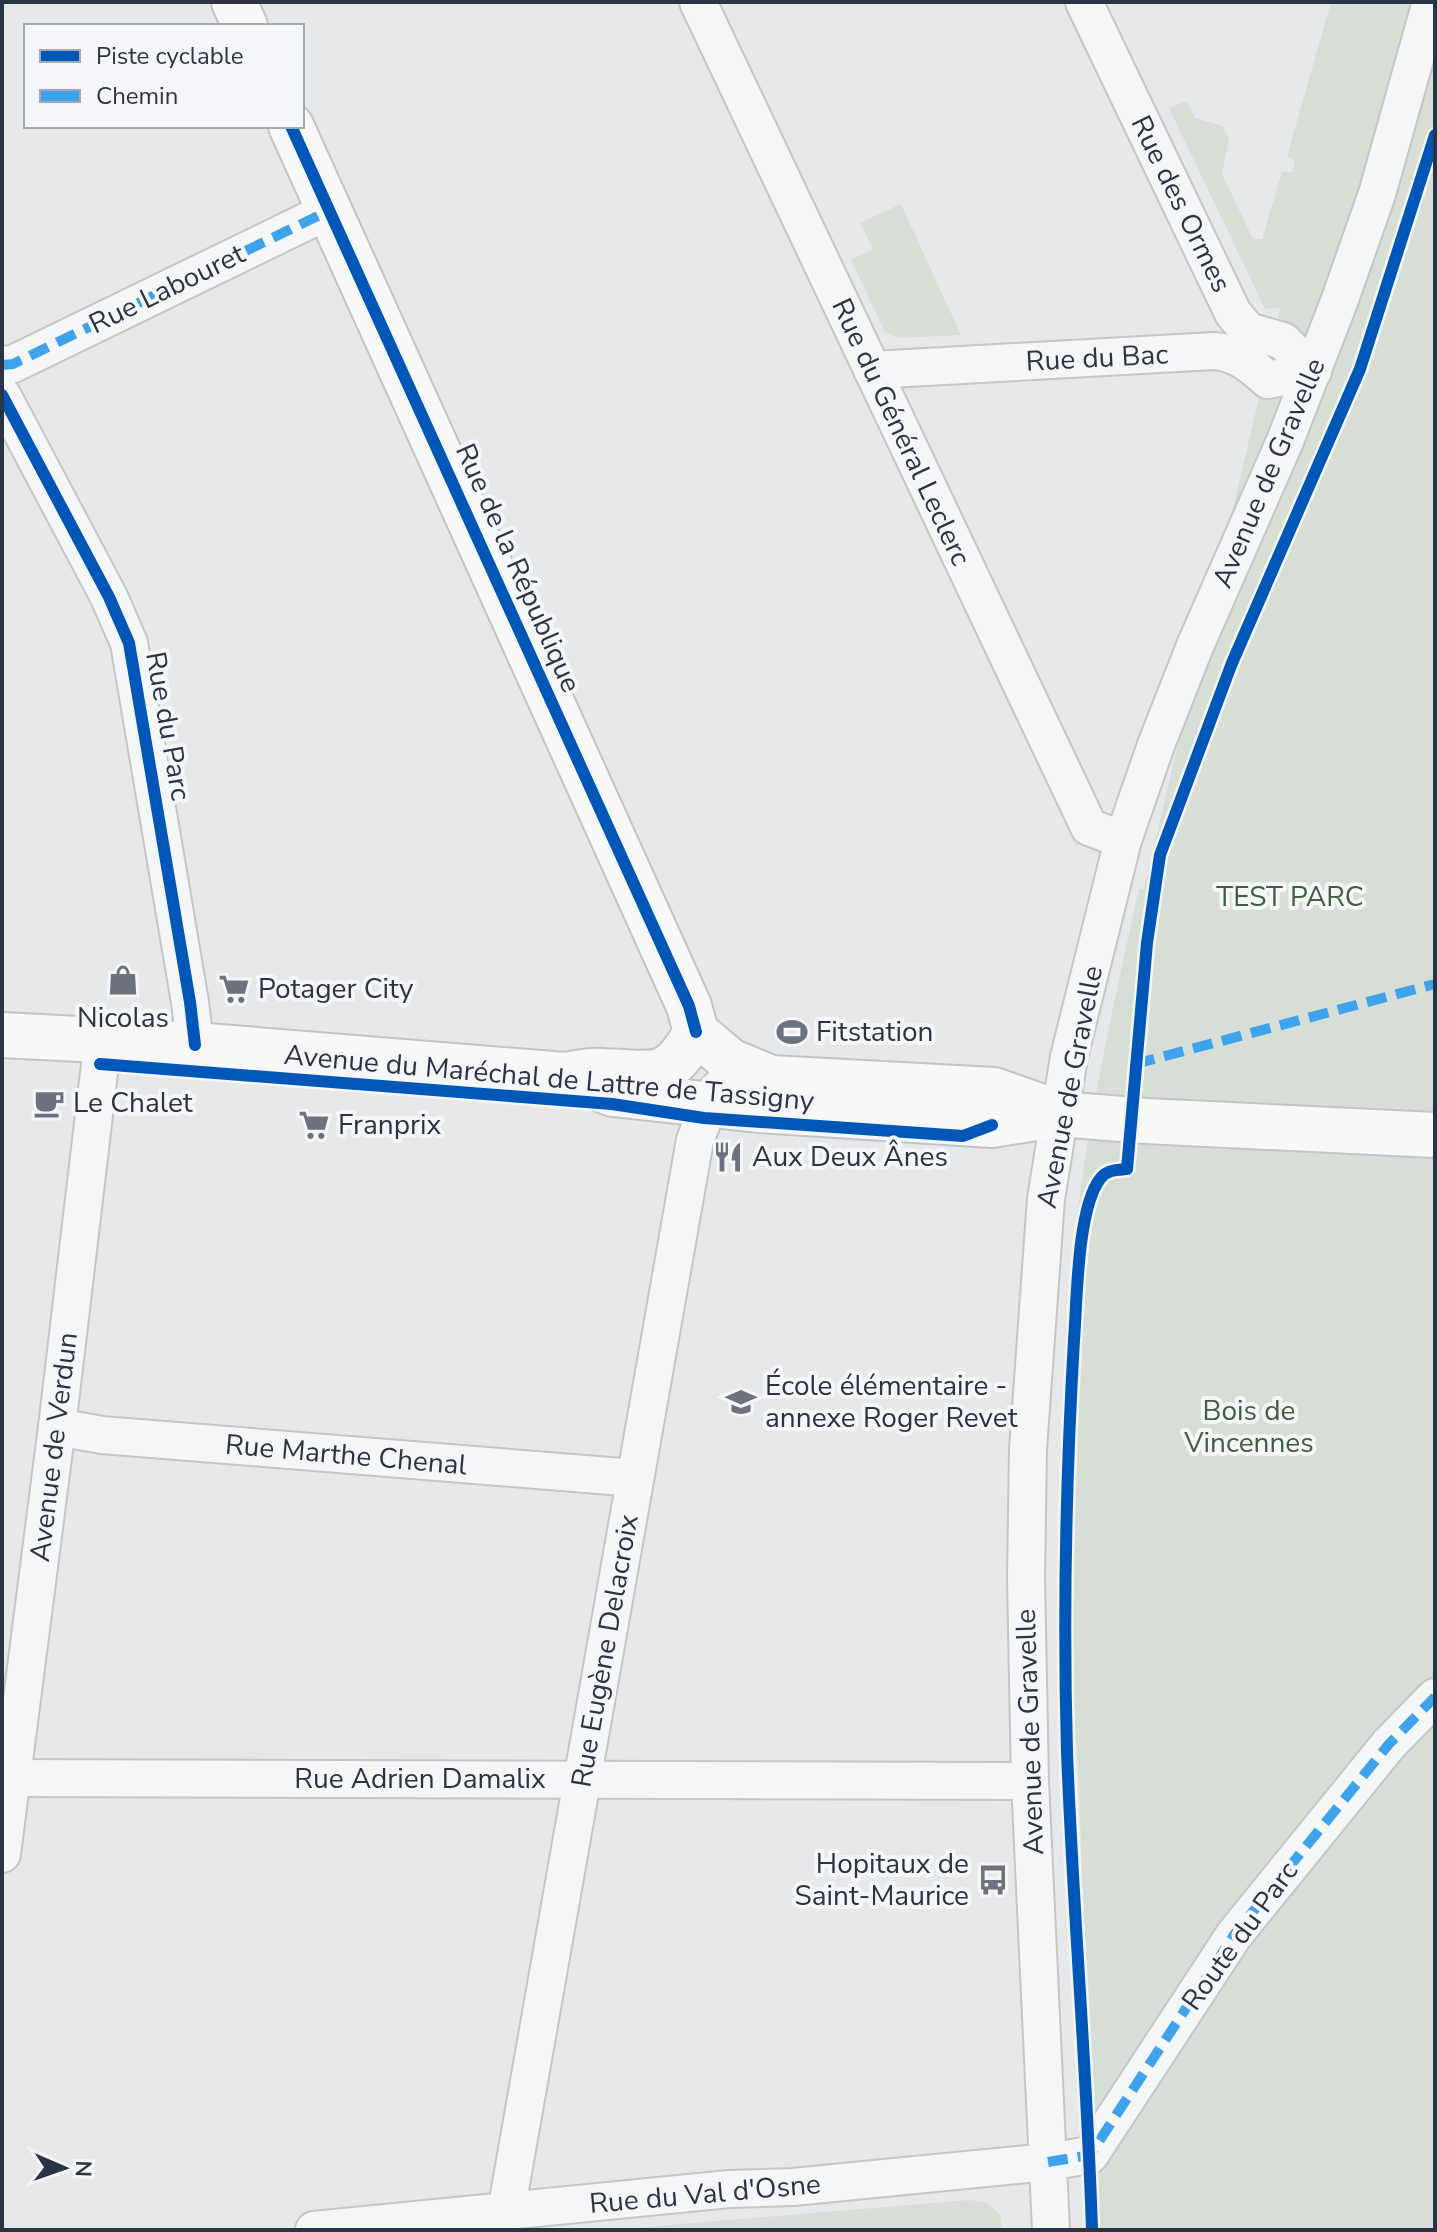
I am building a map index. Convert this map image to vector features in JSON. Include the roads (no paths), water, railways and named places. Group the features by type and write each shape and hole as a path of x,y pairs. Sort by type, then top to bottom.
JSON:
{"main road":[{"path":"234,2 244,24"},
{"name":"Rue de la République","path":"292,128 689,1006 696,1032"},
{"name":"Avenue du Maréchal de Lattre de Tassigny","path":"2,1035 195,1045 565,1075 599,1070 658,1073 679,1059 696,1032 730,1061 771,1078 994,1090 1060,1114"},
{"name":"Avenue du Maréchal de Lattre de Tassigny","path":"565,1075 603,1092 992,1125 1060,1114"},
{"path":"1060,1114 1435,1135"}],"street":[{"name":"Rue du Général Leclerc","path":"698,2 1089,827 1123,840"},
{"name":"Rue des Ormes","path":"1084,2 1233,339"},
{"name":"Avenue de Gravelle","path":"1051,2230 1030,1781 1026,1578 1028,1449 1046,1199 1060,1114 1076,1029 1123,840 1195,646 1313,371 1377,194 1431,2"},
{"name":"Rue Labouret","path":"2,365 13,364 330,210"},
{"name":"Rue du Bac","path":"872,370 1233,339"},
{"path":"1233,339 1248,362 1268,380 1313,371"},
{"name":"Rue du Parc","path":"2,395 109,597 129,643 195,1045"},
{"name":"Avenue de Verdun","path":"2,1854 7,1778 57,1427 103,1039"},
{"name":"Avenue du Maréchal de Lattre de Tassigny","path":"700,1100 726,1083 751,1084 771,1078"},
{"name":"Rue Eugène Delacroix","path":"506,2212 700,1100"},
{"name":"Rue Marthe Chenal","path":"57,1427 102,1435 635,1478"},
{"name":"Route du Parc","path":"1048,2162 1090,2155 1234,1935 1389,1744 1435,1697"},
{"name":"Rue Adrien Damalix","path":"7,1778 1030,1781"},
{"name":"Rue du Val d'Osne","path":"314,2230 1048,2162"}],"place":[{"name":"Nicolas","path":"123,980"},
{"name":"Potager City","path":"234,989"},
{"name":"Fitstation","path":"792,1032"},
{"name":"Le Chalet","path":"49,1103"},
{"name":"Franprix","path":"314,1125"},
{"name":"Aux Deux Ânes","path":"728,1157"},
{"name":"École élémentaire - annexe Roger Revet","path":"741,1402"},
{"name":"Hopitaux de Saint-Maurice","path":"993,1880"}],"park label":[{"name":"TEST PARC","path":"1290,897"},
{"name":"Bois de Vincennes","path":"1249,1427"}]}
